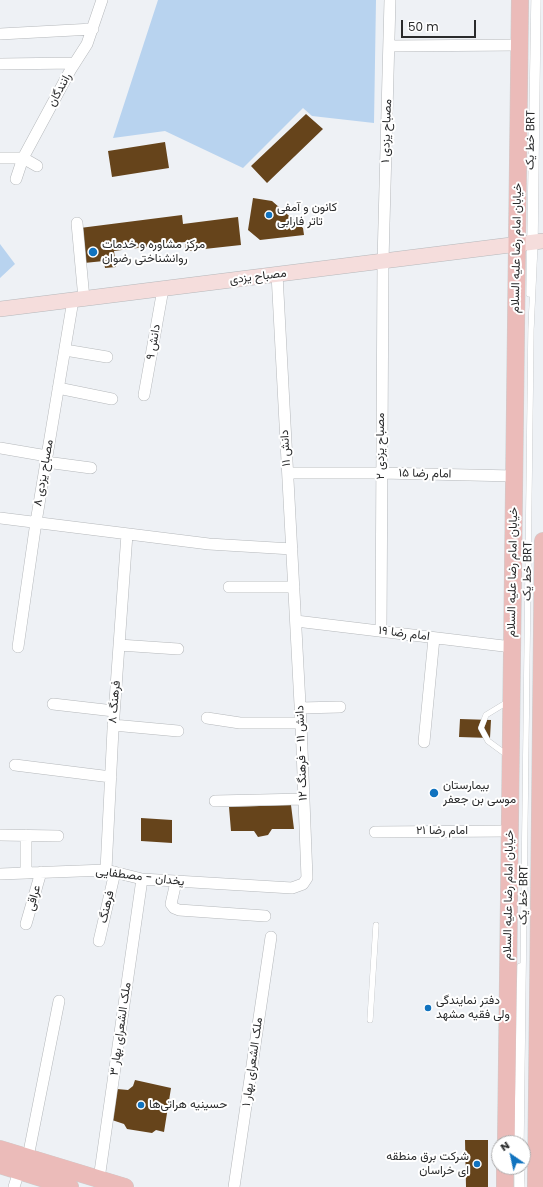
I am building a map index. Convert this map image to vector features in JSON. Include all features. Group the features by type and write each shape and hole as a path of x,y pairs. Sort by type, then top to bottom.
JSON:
{"main road":[{"name":"خیابان امام رضا علیه السلام","path":"506,1135 514,476 531,243 519,45 520,0"},
{"name":"مصباح یزدی","path":"0,309 531,243"},
{"path":"536,1187 540,1072 543,541"},
{"path":"0,1149 20,1172 99,1179 125,1187"},
{"path":"0,1165 70,1187"},
{"path":"505,1175 505,1187"}],"street":[{"name":"رانندگان","path":"16,179 23,158 87,44 102,0"},
{"name":"مصباح یزدی ۱","path":"383,261 390,46 390,0"},
{"path":"0,34 93,29"},
{"path":"390,46 519,45"},
{"path":"1,64 75,63"},
{"path":"0,158 23,158 37,166"},
{"name":"مصباح یزدی ۸","path":"18,647 36,522 58,388 65,350 79,299 77,223"},
{"name":"مصباح یزدی ۲","path":"381,631 383,261"},
{"name":"دانش ۱۱","path":"277,274 296,621"},
{"name":"دانش ۹","path":"144,395 163,289"},
{"path":"65,350 107,357"},
{"path":"58,388 112,399"},
{"path":"0,448 91,468"},
{"name":"امام رضا ۱۵","path":"288,473 381,473 514,476"},
{"path":"0,518 209,544 292,550"},
{"name":"فرهنگ ۸","path":"110,871 113,725 127,534"},
{"path":"229,587 294,587"},
{"name":"امام رضا ۱۹","path":"296,621 512,647"},
{"name":"دانش ۱۱ - فرهنگ ۱۲","path":"296,621 307,878 303,884"},
{"path":"424,742 434,638"},
{"path":"120,645 178,649"},
{"path":"53,704 114,712"},
{"path":"300,708 340,708"},
{"path":"207,718 240,723 301,723"},
{"path":"113,725 178,731"},
{"path":"15,765 111,777"},
{"path":"215,801 304,799"},
{"name":"امام رضا ۲۱","path":"375,832 510,831"},
{"path":"0,835 58,836"},
{"path":"26,835 26,872"},
{"name":"یخدان - مصطفایی","path":"0,874 26,872 110,871 142,879 176,882 292,888 303,884"},
{"name":"فرهنگ","path":"99,941 110,871"},
{"name":"عراقی","path":"26,924 41,872"},
{"name":"ملک الشعرای بهار ۳","path":"99,1179 142,879"},
{"path":"176,882 172,904 174,908 179,910 265,916"},
{"name":"ملک الشعرای بهار ۱","path":"234,1187 271,937"},
{"path":"20,1172 59,1002"}],"lane":[{"name":"خط یک BRT","path":"517,1135 534,0"},
{"name":"خط یک BRT","path":"522,1135 531,243 538,0"},
{"path":"510,757 488,742 481,728 486,715 511,700"},
{"path":"370,1020 376,925"},
{"path":"517,1175 517,1187"},
{"path":"521,1175 522,1187"}],"shaded area":[{"path":"158,0 376,0 374,123 312,116 303,108 243,168 165,131 113,138"},
{"path":"0,244 15,264 0,278"}],"building":[{"path":"306,114 323,129 267,183 251,166"},
{"path":"165,142 169,168 112,177 108,151"},
{"name":"کانون و آمفی تاتر فارابی","path":"253,198 272,201 303,228 304,235 260,240 248,230"},
{"path":"182,215 183,224 238,217 241,245 186,251 185,242 114,251 116,267 105,268 104,261 84,263 80,228"},
{"path":"460,719 491,720 490,738 459,737"},
{"path":"291,805 294,829 272,829 268,835 258,837 254,831 231,831 229,807"},
{"path":"141,818 172,820 172,843 141,841"},
{"name":"حسینیه هراتی‌ها","path":"135,1080 171,1088 164,1132 156,1130 152,1133 127,1129 124,1124 112,1120 117,1089 128,1090 133,1086"},
{"name":"شرکت برق منطقه ای خراسان","path":"465,1140 488,1140 488,1187 466,1187"}],"place":[{"name":"کانون و آمفی تاتر فارابی","path":"269,215"},
{"name":"مرکز مشاوره و خدمات روانشناختی رضوان","path":"93,252"},
{"name":"بیمارستان موسی بن جعفر","path":"434,793"},
{"name":"دفتر نمایندگی ولی فقیه مشهد","path":"428,1008"},
{"name":"حسینیه هراتی‌ها","path":"141,1105"},
{"name":"شرکت برق منطقه ای خراسان","path":"477,1164"}]}
